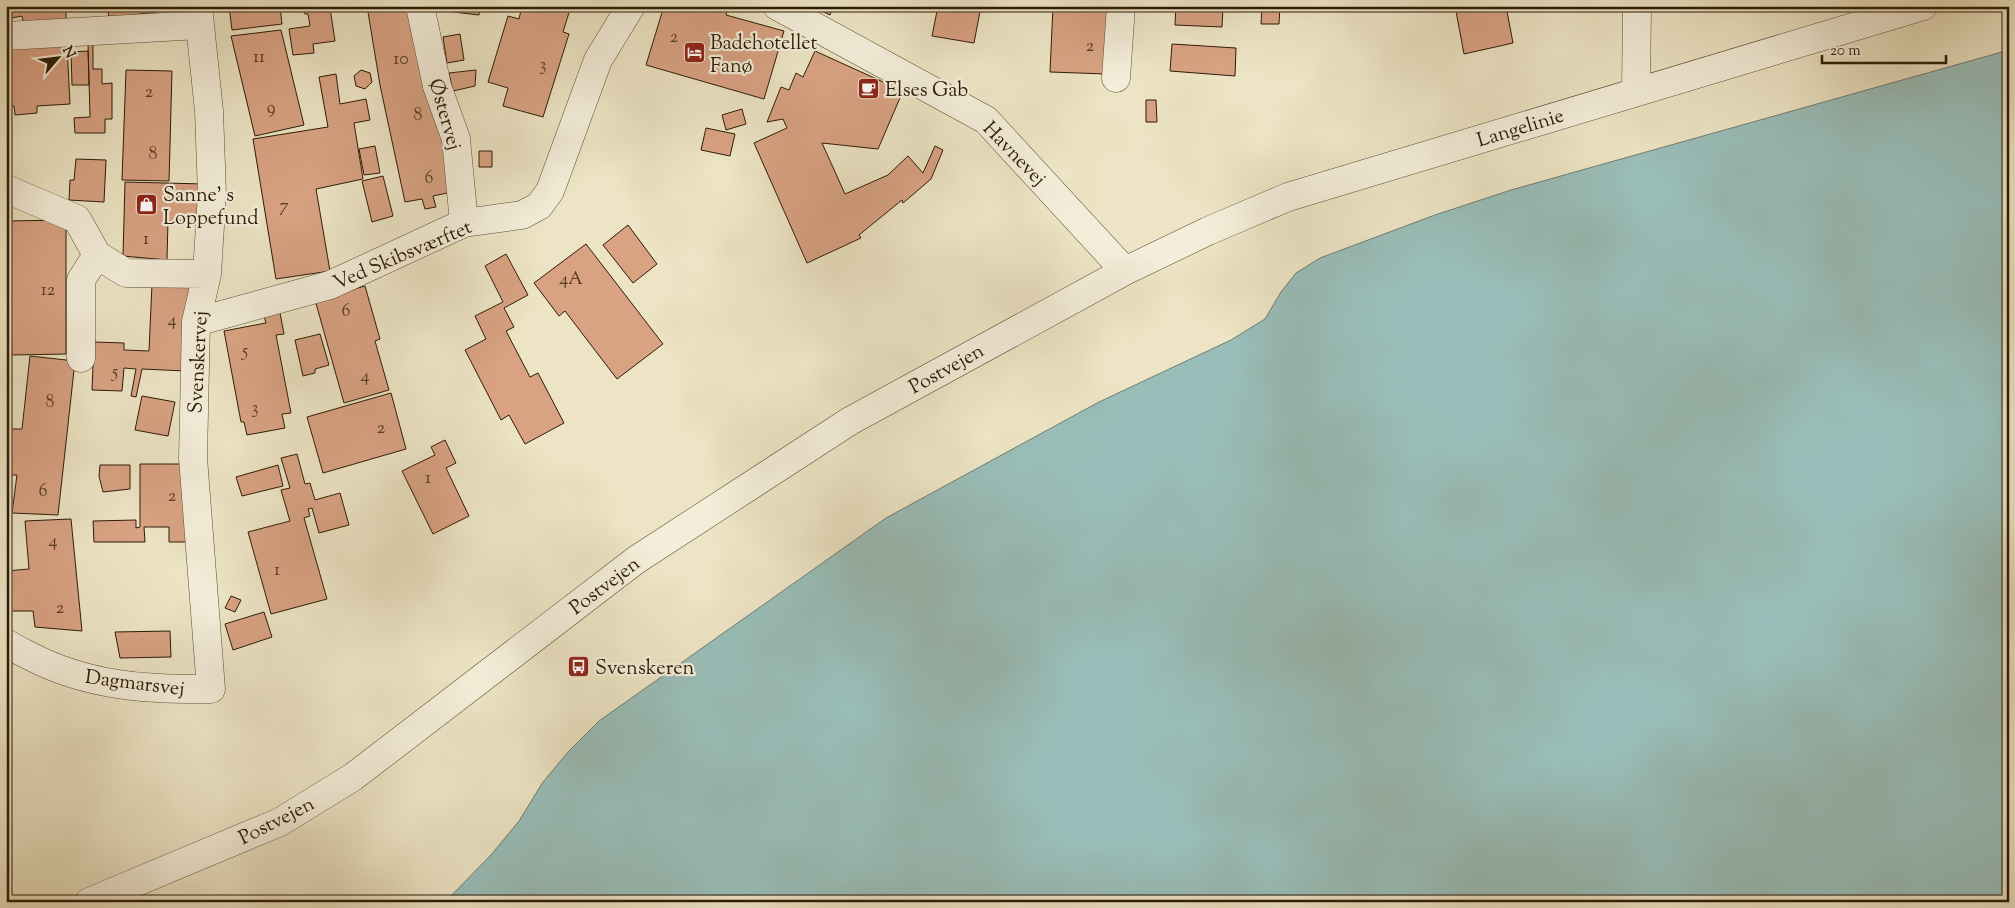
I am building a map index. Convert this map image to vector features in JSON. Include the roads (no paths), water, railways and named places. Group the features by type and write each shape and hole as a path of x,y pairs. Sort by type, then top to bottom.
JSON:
{"street":[{"name":"Østervej","path":"420,6 436,86 456,139 464,223"},
{"name":"Ved Skibsværftet","path":"196,322 330,285 464,223 522,215 539,206 550,191 598,60 631,6"},
{"name":"Havnevej","path":"777,6 986,120 1125,270"},
{"path":"1116,78 1121,6"},
{"path":"1636,91 1637,6"},
{"name":"Langelinie","path":"1125,270 1288,198 1636,91 1923,6"},
{"path":"6,36 199,16"},
{"name":"Svenskervej","path":"199,16 209,111 212,194 207,274 196,322 193,458 211,690"},
{"path":"6,189 77,219 97,255 126,273 207,274"},
{"path":"81,358 81,280 97,255"},
{"name":"Postvejen","path":"89,902 280,822 353,777 382,756 572,608 652,549 850,421 1125,270"},
{"name":"Dagmarsvej","path":"6,643 48,666 99,682 164,690 211,690"}],"water":[{"path":"2009,50 2009,902 445,902 491,855 519,821 543,782 569,751 599,721 886,518 1099,402 1231,340 1265,319 1281,292 1296,273 1320,258 1435,215 1511,190"}],"place":[{"name":"Badehotellet Fanø","path":"694,53"},
{"name":"Elses Gab","path":"869,89"},
{"name":"Sanne' s Loppefund","path":"147,205"},
{"name":"Svenskeren","path":"579,667"}]}
